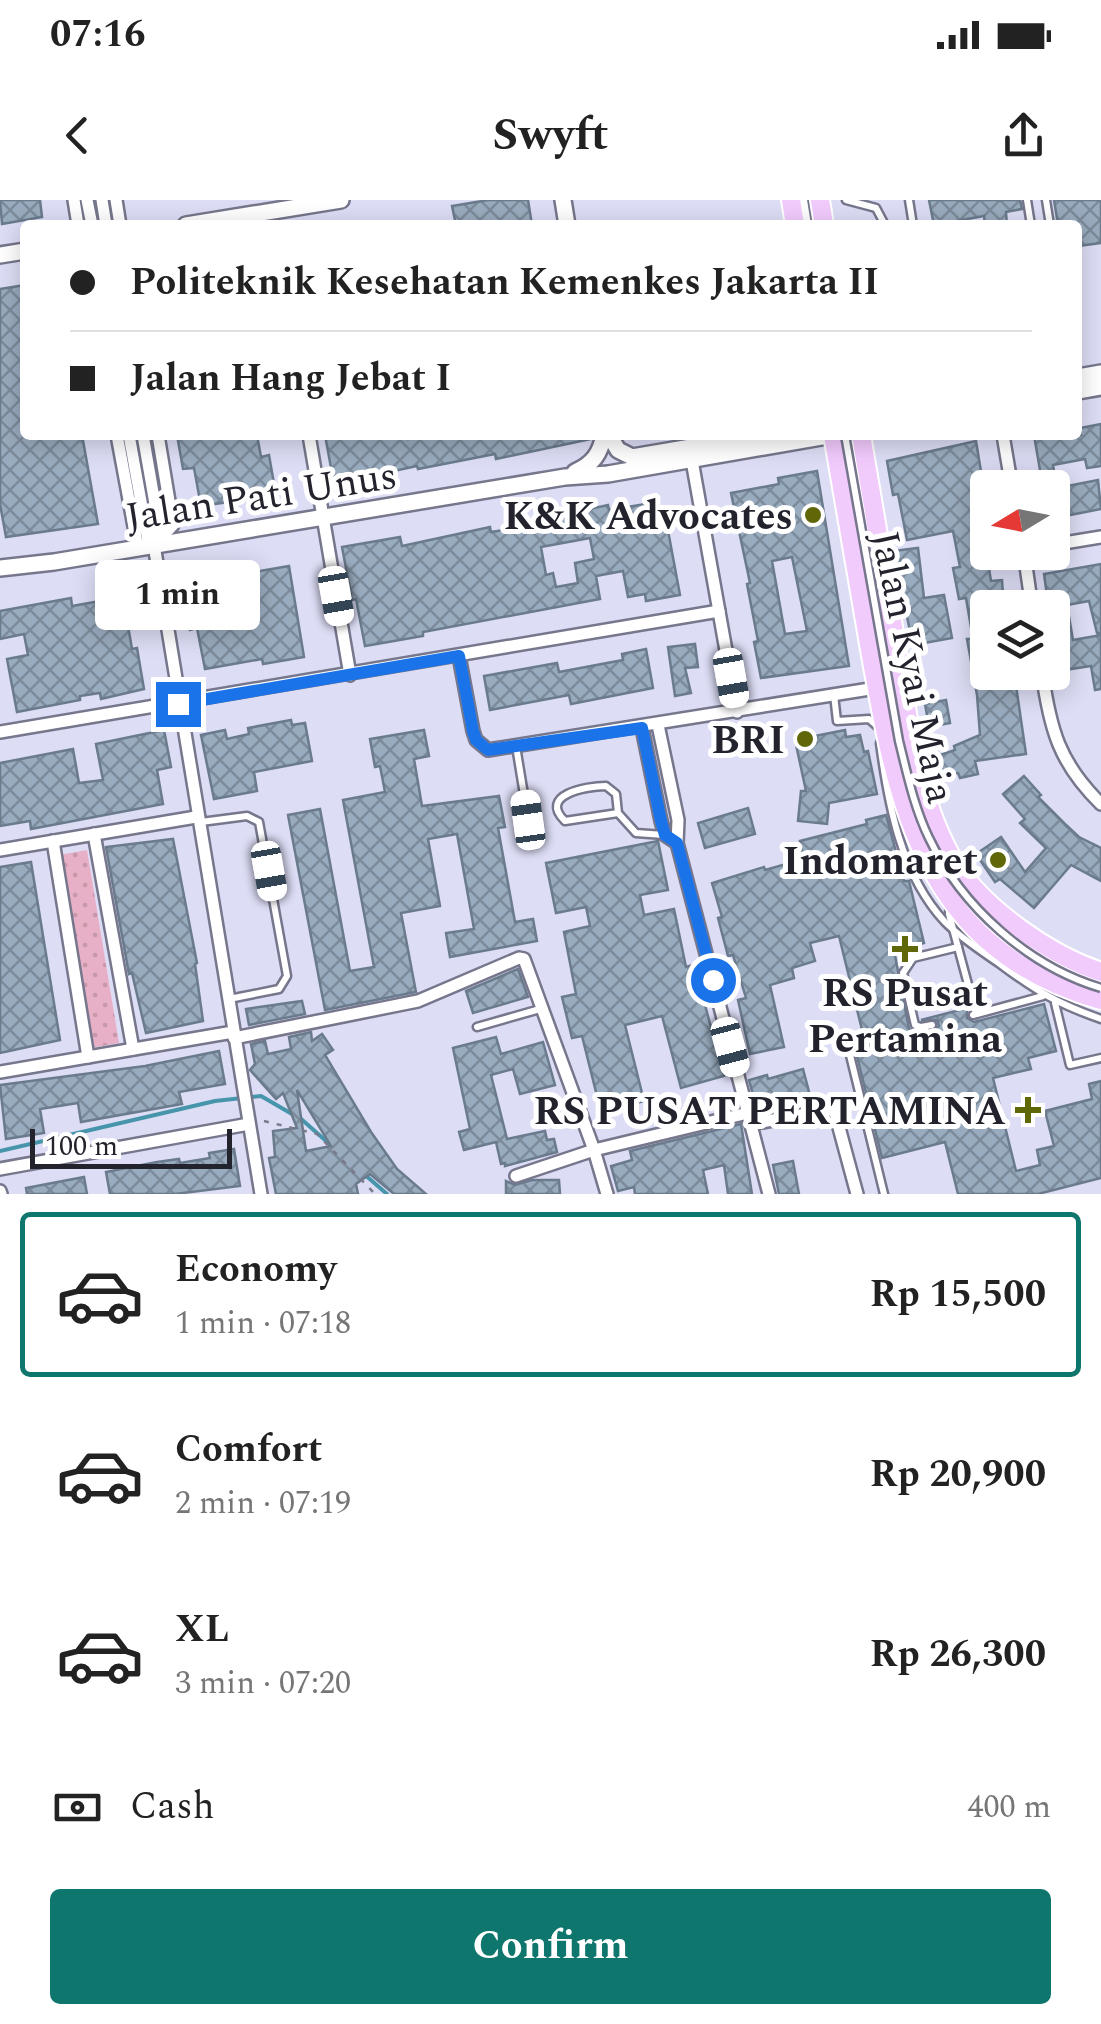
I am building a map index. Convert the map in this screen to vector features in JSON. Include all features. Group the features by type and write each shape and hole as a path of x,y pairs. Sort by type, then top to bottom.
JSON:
{"main road":[{"name":"Jalan Kyai Maja","path":"834,440 893,770 915,840 950,905 999,948 1047,981 1101,1000"},
{"name":"Jalan Kyai Maja","path":"863,440 903,684 927,796 939,832 980,897 1058,951 1101,972"}],"street":[{"path":"272,218 341,200"},
{"path":"124,440 178,704 261,1194"},
{"path":"144,440 158,521 147,546"},
{"path":"147,546 172,524 159,440"},
{"path":"310,440 350,674"},
{"path":"565,476 586,468 600,453 604,440"},
{"name":"Jalan Pati Unus","path":"610,440 618,450 632,456 691,454 796,440"},
{"name":"Jalan Pati Unus","path":"0,568 565,476 608,474 743,440"},
{"path":"1004,440 1009,470"},
{"path":"691,454 737,712"},
{"path":"1070,542 1101,536"},
{"name":"Jalan Pati Unus","path":"0,578 34,572 54,562"},
{"path":"0,732 719,611"},
{"path":"459,656 476,740 488,750 903,684"},
{"path":"1044,690 1048,718 1060,753 1080,784 1101,804"},
{"path":"658,725 678,837 769,1194"},
{"path":"642,728 665,835 678,837"},
{"path":"0,850 197,820"},
{"path":"94,834 133,1049"},
{"path":"53,841 88,1057"},
{"path":"0,1072 413,1003 519,958 528,965 607,1194"},
{"path":"516,1176 594,1150 749,1119 834,1109 856,1194"},
{"path":"0,1168 248,1118"}],"lane":[{"path":"846,200 876,208 883,220"},
{"path":"846,440 898,741 928,837 950,876 1001,932 1044,963 1101,988"},
{"path":"834,696 837,721 865,719 876,723 889,808 927,898 954,931 1055,1003 1101,1019"},
{"path":"516,746 528,820"},
{"path":"618,813 565,821 557,812 556,803 570,792 606,786 616,794 618,813 636,833 665,835"},
{"path":"197,820 247,816 258,822 287,976 279,989 228,999"},
{"path":"969,882 950,905 975,1014 1044,996"},
{"path":"932,1025 915,1025 903,973 913,958 958,947"},
{"path":"1055,1003 1070,1065 1101,1058"},
{"path":"477,1027 542,1008"},
{"path":"846,1042 884,1194"}],"path":[{"path":"248,1118 317,1134 375,1194"}],"shaded area":[{"path":"87,850 119,1043 91,1048 59,855"}],"building":[{"path":"0,200 40,200 42,217 2,224"},
{"path":"488,200 528,200 531,220 455,220 452,206"},
{"path":"929,200 1020,200 1022,209 1006,212 1007,220 984,220 984,216 933,220"},
{"path":"1054,200 1101,200 1101,243 1082,245 1082,220 1057,220"},
{"path":"20,286 20,440 83,440 98,524 6,537 0,504 0,289"},
{"path":"1101,424 1101,466 1087,468 1085,459 1053,465 1054,470 1040,470 1035,440 1082,440 1082,428"},
{"path":"178,440 258,440 261,457 269,455 276,495 201,506 194,468 183,469"},
{"path":"326,440 586,440 496,459 495,454 418,469 417,466 334,484"},
{"path":"976,441 981,470 970,470 970,570 989,570 991,581 1002,580 1003,590 970,590 970,621 966,598 959,599 953,568 960,567 953,531 907,540 887,461"},
{"path":"817,471 849,666 761,678 747,584 750,583 731,493 779,484 778,478","holes":["792,557 807,631 785,634 772,561"]},
{"path":"1098,480 1101,509 1070,515 1070,485"},
{"path":"646,504 648,512 664,509 680,595 646,601 645,594 628,597 623,571 596,576 600,599 365,646 342,547 400,537 402,546 490,527 491,532 540,524 540,520 608,505 609,510","holes":["590,538 594,559 575,563 578,583 556,587 553,573 546,575 541,547"]},
{"path":"918,548 924,598 944,595 952,638 913,645 893,551"},
{"path":"1101,564 1101,633 1097,633 1089,601 1070,604 1070,590 1046,590 1044,574"},
{"path":"289,566 304,657 263,664 262,659 205,669 197,628 190,630 181,579 236,569 237,575"},
{"path":"123,597 144,689 101,699 100,693 80,696 80,700 17,712 7,659 28,655 24,634 0,639 0,611 71,598 72,606"},
{"path":"1070,622 1073,640 1101,635 1101,689 1095,690 1091,666 1070,669"},
{"path":"695,644 698,667 685,668 691,693 675,696 668,647"},
{"path":"646,649 653,688 571,704 569,695 490,710 484,676 557,663 559,672 623,660 622,654"},
{"path":"976,690 1017,690 1026,754 975,761 978,774 943,776 937,756 980,735"},
{"path":"946,700 950,723 929,727 925,704"},
{"path":"291,720 292,725 305,723 312,761 254,772 257,791 214,799 201,735 225,730 227,739 249,734 248,728"},
{"path":"164,730 171,767 157,770 163,804 31,829 30,821 0,826 0,763 73,749 79,783 103,780 96,744"},
{"path":"424,730 429,756 414,759 422,806 499,796 505,827 498,828 515,922 533,919 537,941 450,957 446,933 474,929 457,834 428,839 440,906 401,913 416,992 325,1010 288,815 320,809 350,971 374,967 343,800 385,792 370,739"},
{"path":"845,730 846,737 860,735 864,752 868,751 877,794 829,803 827,824 798,821 801,791 806,791 795,740"},
{"path":"1024,776 1065,824 1079,837 1101,848 1101,881 1071,865 1034,908 1000,879 995,882 976,854 1001,837 1025,872 1046,848 1020,823 1025,819 1003,794"},
{"path":"748,808 755,834 705,848 698,823"},
{"path":"886,815 904,881 909,881 924,943 894,950 909,1029 920,1034 934,1031 939,1026 937,1020 921,1020 967,1008 967,1018 974,1022 1044,1004 1056,1051 1028,1058 1031,1069 993,1078 1016,1171 1040,1165 1037,1150 1054,1146 1045,1111 1092,1099 1089,1084 1101,1081 1101,1178 1038,1194 958,1194 945,1142 882,1158 853,1040 864,1038 839,936 810,943 815,961 792,968 794,978 770,985 784,1047 750,1054 738,1000 746,998 733,955 728,956 712,883 804,859 800,841 867,824 866,820"},
{"path":"173,839 197,963 203,1021 146,1033 132,973 129,974 106,847"},
{"path":"658,841 668,890 640,895 644,915 674,909 686,967 699,963 710,1004 705,1005 724,1076 681,1088 662,1016 625,1025 644,1101 601,1112 582,1036 572,1038 562,997 576,994 564,932 590,926 586,907 556,913 546,863"},
{"path":"31,862 60,1040 0,1053 0,867"},
{"path":"518,969 528,997 473,1013 466,991"},
{"path":"302,1001 305,1014 249,1025 246,1009"},
{"path":"311,1032 312,1041 322,1034 333,1050 325,1055 371,1132 397,1169 426,1194 394,1194 370,1174 356,1184 358,1194 276,1194 269,1158 275,1157 273,1131 297,1128 283,1093 276,1099 250,1070 255,1064 251,1044 265,1041 268,1054 291,1049 289,1037","holes":["297,1090 331,1146 306,1151"]},
{"path":"496,1037 501,1054 543,1042 555,1085 520,1094 513,1069 491,1075 507,1139 545,1131 547,1140 554,1139 557,1152 505,1166 501,1164 496,1142 464,1150 459,1132 470,1129 453,1048"},
{"path":"219,1051 225,1084 179,1092 182,1104 81,1122 78,1103 40,1109 44,1133 6,1139 0,1085 145,1066"},
{"path":"803,1069 812,1103 791,1107 790,1102 758,1113 749,1080"},
{"path":"741,1124 752,1194 728,1194 724,1165 703,1170 708,1194 635,1194 634,1187 618,1191 611,1166 632,1160 630,1151"},
{"path":"234,1149 240,1186 175,1194 110,1194 106,1172 179,1159 180,1163 210,1158 209,1153"},
{"path":"793,1161 799,1194 779,1194 773,1165"},
{"path":"84,1177 87,1194 27,1194 26,1188"},
{"path":"532,1180 559,1180 560,1194 506,1194 506,1181 515,1185"}],"waterway":[{"path":"0,1151 215,1101 261,1096 292,1114"},
{"path":"300,1118 334,1148"},
{"path":"364,1174 387,1194"}],"place":[{"name":"K&K Advocates","path":"813,515"},
{"name":"BRI","path":"805,739"},
{"name":"Indomaret","path":"998,860"},
{"name":"RS Pusat Pertamina","path":"905,949"},
{"name":"RS PUSAT PERTAMINA","path":"1028,1110"}],"route":[{"path":"178,704 459,656 473,731 476,740 488,750 642,728 661,821 665,835 677,843 713,980"}]}
